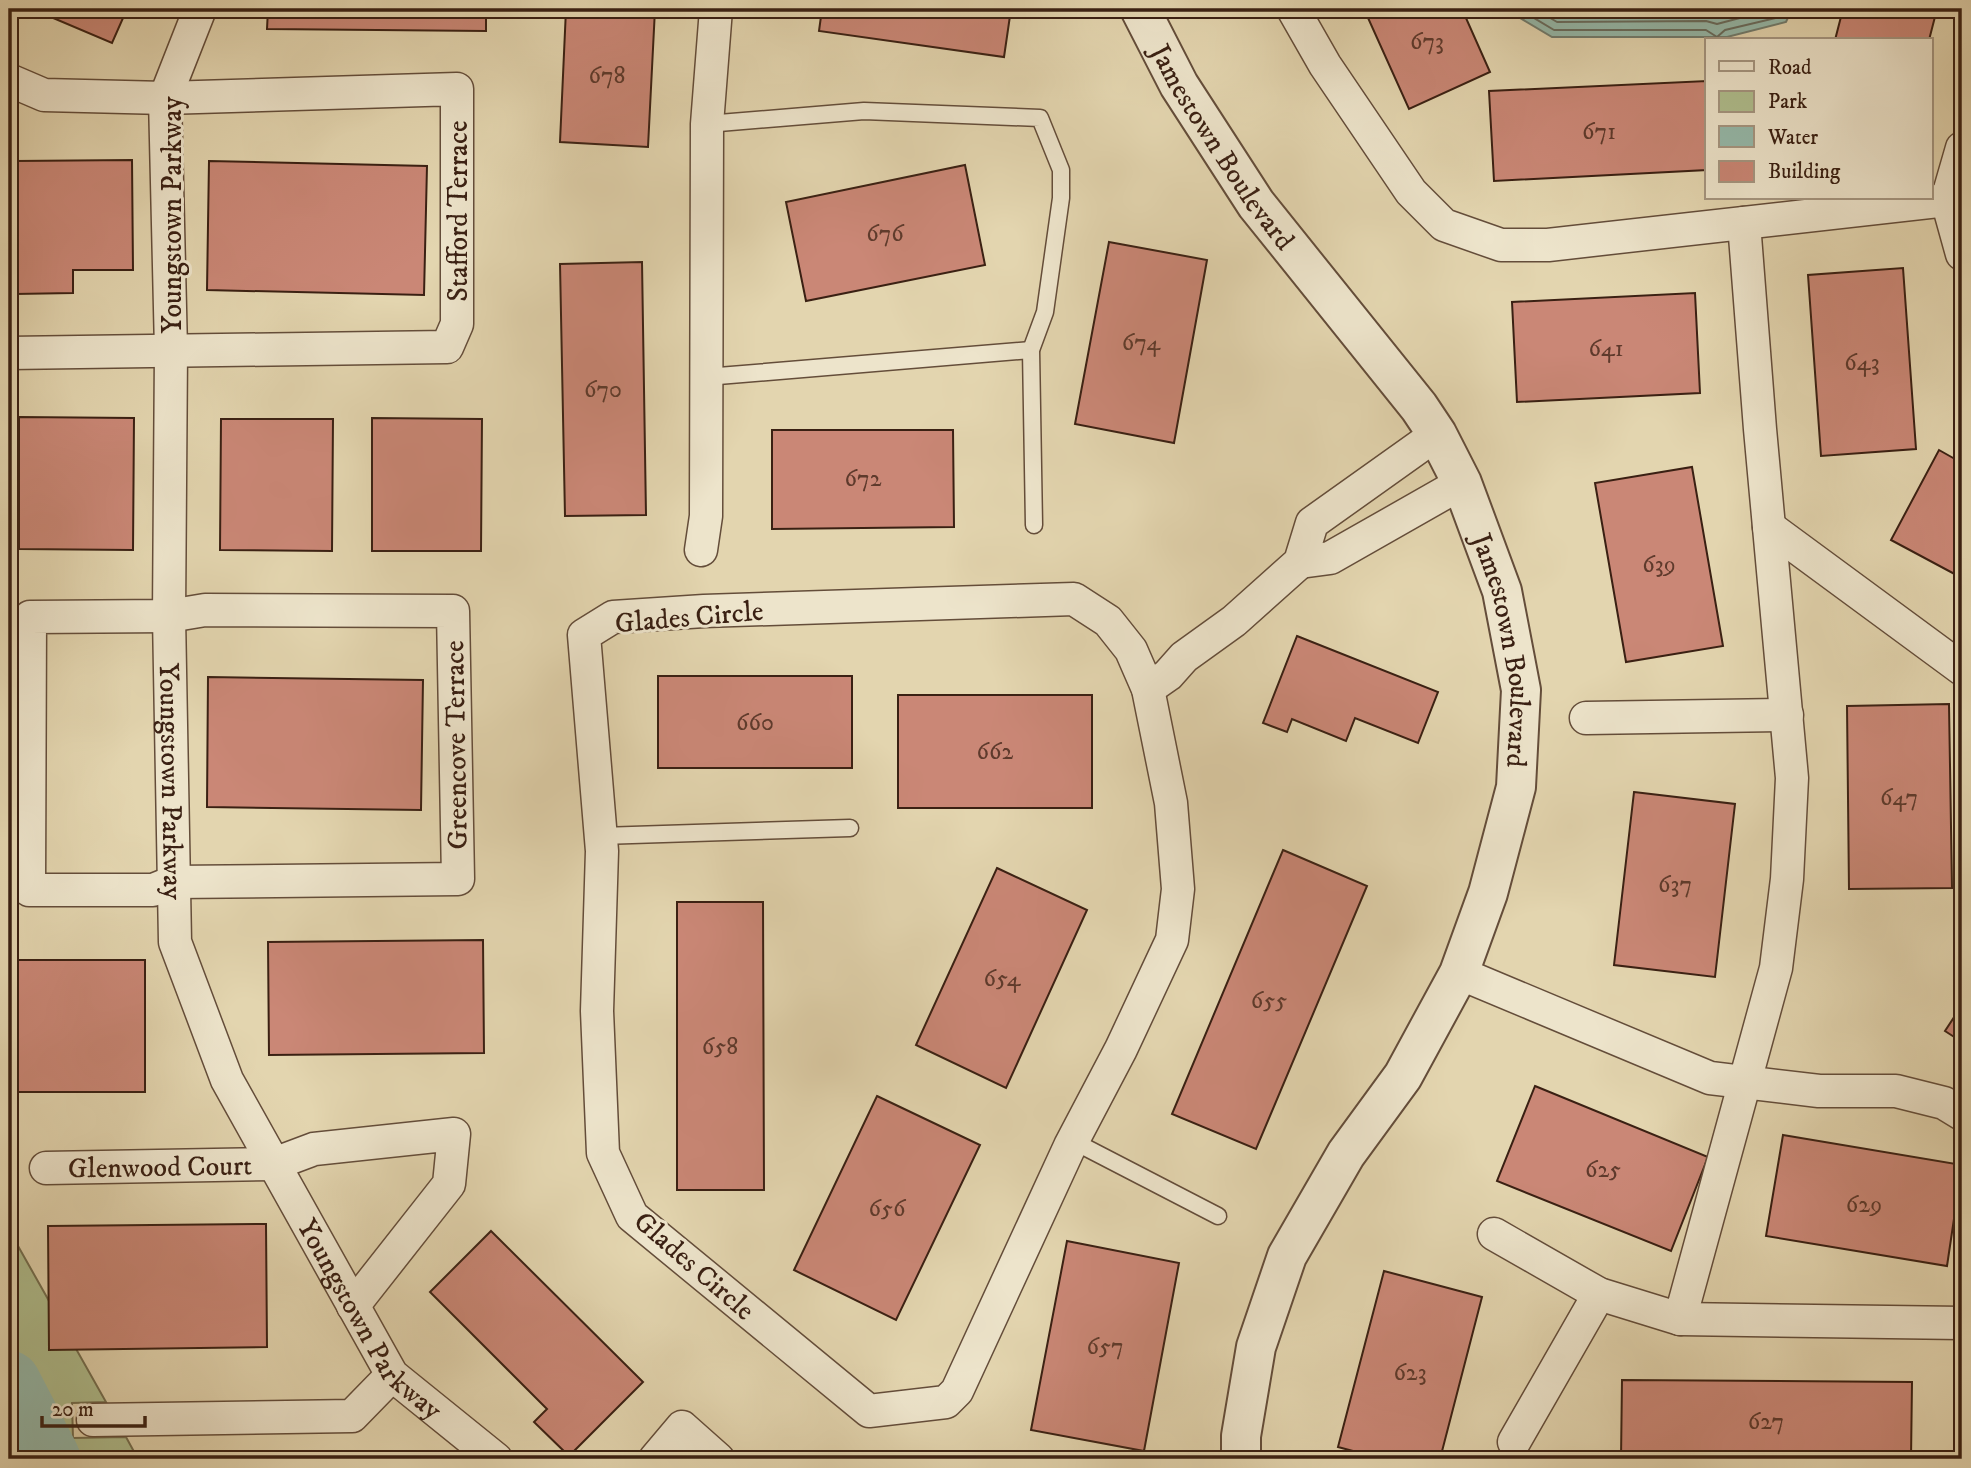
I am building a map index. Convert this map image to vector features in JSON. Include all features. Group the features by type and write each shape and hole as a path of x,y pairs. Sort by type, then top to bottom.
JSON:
{"street":[{"name":"Youngstown Parkway","path":"200,9 165,98 171,350 169,616 175,942 227,1080 393,1376 496,1459"},
{"path":"701,550 706,516 707,124 716,9"},
{"name":"Jamestown Boulevard","path":"1140,9 1179,85 1256,204 1419,407 1437,434 1462,483 1502,590 1521,690 1516,787 1488,893 1459,973 1403,1076 1346,1154 1287,1256 1256,1347 1241,1436 1241,1459"},
{"path":"1293,9 1325,65 1411,192 1444,225 1501,245 1548,245 1947,200"},
{"path":"9,80 44,94 165,98"},
{"name":"Stafford Terrace","path":"165,98 457,89 457,324 447,347 171,350"},
{"path":"1962,148 1947,200 1962,254"},
{"path":"1680,1319 1776,968 1787,880 1792,778 1744,223"},
{"path":"9,353 171,350"},
{"path":"1148,689 1184,657 1234,621 1300,562 1312,523 1437,434"},
{"path":"1300,562 1330,558 1462,483"},
{"path":"1769,527 1962,669"},
{"name":"Glades Circle","path":"1074,599 1108,621 1131,650 1148,689 1171,803 1178,889 1172,940 1121,1049 1073,1141 957,1391 946,1402 869,1411 632,1216 603,1153 597,1011 601,836 584,635 613,617 704,611 1074,599"},
{"name":"Greencove Terrace","path":"169,616 205,610 453,611 458,879 173,882"},
{"path":"169,616 30,617 29,890 153,890 173,882"},
{"path":"1586,718 1787,715"},
{"path":"1459,973 1710,1078 1819,1091 1896,1091 1944,1103 1962,1114"},
{"name":"Glenwood Court","path":"46,1168 274,1164 314,1149 454,1134 449,1184 354,1306"},
{"path":"1494,1234 1600,1294 1680,1319 1962,1323"},
{"path":"1514,1442 1600,1294"},
{"path":"93,1420 352,1416 393,1376"},
{"path":"655,1459 682,1427 718,1459"}],"lane":[{"path":"707,124 864,111 1040,118 1061,170 1061,198 1045,312 1031,350 1034,525"},
{"path":"706,377 1031,350"},
{"path":"601,836 850,828"},
{"path":"1073,1141 1218,1216"}],"green space":[{"path":"9,1230 106,1402 72,1403 73,1438 126,1437 138,1459 9,1459"}],"water":[{"path":"1505,9 1792,9 1786,22 1727,37 1552,37"}],"building":[{"path":"32,9 127,9 112,43"},
{"path":"268,9 486,9 486,31 267,29"},
{"path":"566,9 655,9 648,147 560,142"},
{"path":"822,9 1011,9 1004,57 819,31"},
{"path":"1364,9 1462,9 1490,72 1409,109"},
{"path":"1843,9 1937,9 1930,38 1836,38"},
{"path":"1705,81 1705,170 1494,181 1489,91"},
{"path":"132,160 133,270 73,270 73,293 15,294 15,161"},
{"path":"209,161 427,166 424,295 207,290"},
{"path":"965,165 985,265 806,301 786,202"},
{"path":"1109,242 1207,260 1174,443 1075,424"},
{"path":"642,262 646,515 565,516 560,264"},
{"path":"1903,268 1916,449 1821,456 1808,275"},
{"path":"1695,293 1700,393 1517,402 1512,302"},
{"path":"19,417 134,418 133,550 19,549"},
{"path":"372,418 482,419 481,551 372,551"},
{"path":"221,419 333,419 332,551 220,550"},
{"path":"772,430 953,430 954,527 772,529"},
{"path":"1939,450 1962,463 1962,578 1891,540"},
{"path":"1692,467 1723,646 1626,662 1595,483"},
{"path":"1297,636 1438,692 1418,743 1355,718 1346,741 1292,719 1287,732 1263,723"},
{"path":"658,676 852,676 852,768 658,768"},
{"path":"208,677 423,680 421,810 207,807"},
{"path":"898,695 1092,695 1092,808 898,808"},
{"path":"1949,704 1952,888 1849,889 1847,706"},
{"path":"1634,792 1735,804 1715,977 1614,965"},
{"path":"1283,850 1367,886 1256,1149 1172,1114"},
{"path":"997,868 1087,910 1006,1088 916,1045"},
{"path":"677,902 763,902 764,1190 677,1190"},
{"path":"483,940 484,1053 269,1055 268,942"},
{"path":"9,960 145,960 145,1092 9,1092"},
{"path":"1962,1005 1962,1042 1945,1031"},
{"path":"1535,1086 1708,1157 1671,1251 1497,1181"},
{"path":"877,1096 980,1145 896,1320 794,1270"},
{"path":"1783,1135 1962,1165 1947,1266 1766,1236"},
{"path":"266,1224 267,1347 49,1350 48,1226"},
{"path":"491,1231 643,1382 569,1456 534,1422 547,1409 430,1292"},
{"path":"1067,1241 1179,1263 1144,1451 1031,1430"},
{"path":"1384,1271 1482,1297 1440,1459 1383,1459 1338,1447"},
{"path":"1622,1380 1912,1382 1911,1459 1621,1459"}],"waterway":[{"path":"9,1382 49,1459"}]}
